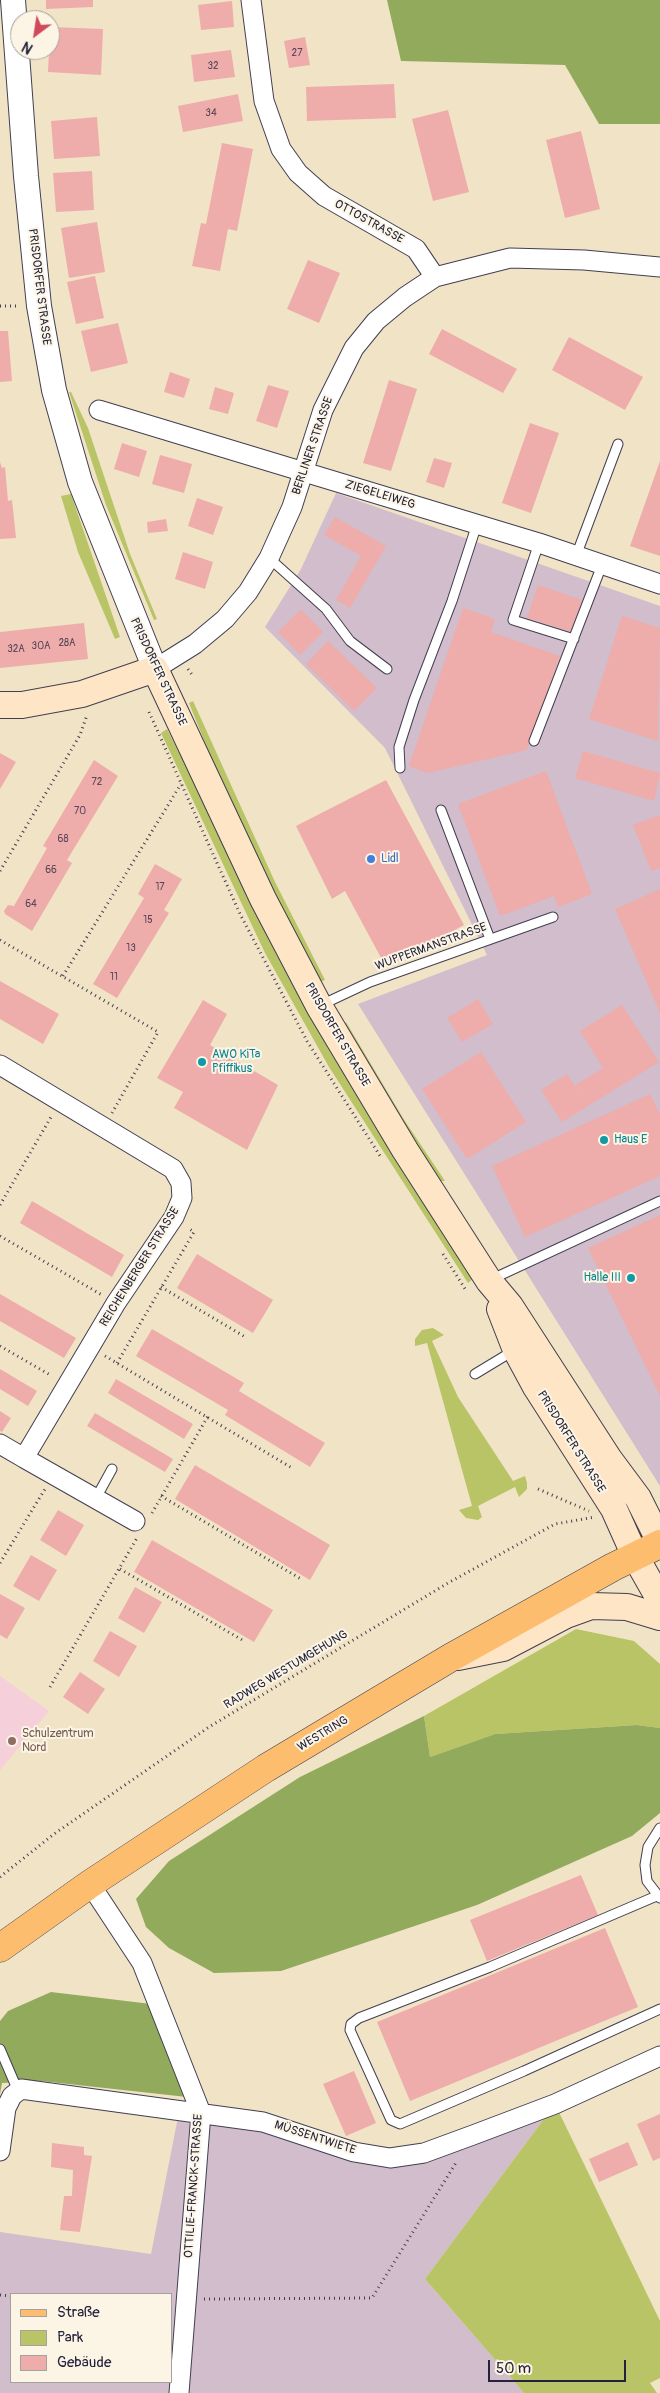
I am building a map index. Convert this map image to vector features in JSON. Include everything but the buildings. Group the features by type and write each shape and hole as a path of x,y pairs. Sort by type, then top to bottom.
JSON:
{"main road":[{"name":"BERLINER STRASSE","path":"0,705 22,705 82,694 155,669"},
{"name":"PRISDORFER STRASSE","path":"155,669 263,899 319,1006 405,1150 489,1281 510,1306 536,1387 614,1509 635,1556 660,1600"},
{"name":"PRISDORFER STRASSE","path":"524,1345 638,1498 660,1543"},
{"name":"WESTRING","path":"0,1948 90,1884 266,1768 450,1658 660,1543"},
{"path":"450,1658 503,1648 566,1615 591,1606 627,1607 660,1617"}],"street":[{"name":"PRISDORFER STRASSE","path":"13,0 31,232 39,306 54,390 80,482 155,669"},
{"name":"OTTOSTRASSE","path":"251,0 264,101 282,149 298,172 324,196 416,249 435,277"},
{"name":"BERLINER STRASSE","path":"155,669 195,644 225,620 248,592 269,558 292,507 323,410 354,348 376,321 405,296 435,277 510,258 584,260 660,267"},
{"name":"ZIEGELEIWEG","path":"99,410 539,543 660,584"},
{"name":"REICHENBERGER STRASSE","path":"0,1065 173,1169 181,1183 182,1198 174,1218 116,1302 24,1458"},
{"path":"0,1444 96,1498 140,1526"},
{"name":"OTTILIE-FRANCK-STRASSE","path":"90,1884 142,1964 201,2113 179,2393"},
{"name":"MÜSSENTWIETE","path":"18,2091 21,2089 38,2090 263,2122 354,2152 390,2158 424,2153 473,2135 555,2104 660,2056"},
{"path":"0,2151 6,2108 12,2096 18,2091"}],"lane":[{"path":"576,556 618,444"},
{"path":"400,768 400,747 414,700 452,601 477,524"},
{"path":"539,543 513,620 574,639"},
{"path":"269,558 326,609 350,641 387,669"},
{"path":"534,741 602,564"},
{"path":"441,810 490,939"},
{"name":"WUPPERMANSTRASSE","path":"319,1006 370,982 553,917"},
{"path":"489,1281 660,1201"},
{"path":"475,1374 524,1345"},
{"path":"96,1498 112,1468"},
{"path":"660,1828 648,1848 645,1865 647,1881 659,1897 508,1960 359,2018 352,2024 350,2030 391,2120 400,2124 524,2071 660,2009"},
{"path":"0,2049 18,2091"}],"path":[{"path":"0,870 80,735 87,714"},
{"path":"63,976 181,784"},
{"path":"0,940 158,1032 104,1127"},
{"path":"0,1205 60,1101"},
{"path":"117,1363 194,1232 174,1218"},
{"path":"0,1236 116,1302"},
{"path":"161,1287 247,1338"},
{"path":"0,1346 67,1385"},
{"path":"90,1347 292,1468"},
{"path":"50,1687 119,1568 140,1526 161,1496 208,1416"},
{"path":"0,1563 53,1475"},
{"name":"RADWEG WESTUMGEHUNG","path":"0,1877 54,1834 209,1726 448,1583 555,1524 601,1517 538,1489"},
{"path":"161,1496 302,1579"},
{"path":"119,1568 244,1641"},
{"path":"187,2299 372,2298 473,2135"}],"shaded area":[{"path":"336,493 660,606 660,1486 358,1004 487,955 385,748 265,627 301,569"},
{"name":"Schulzentrum Nord","path":"0,1676 49,1711 0,1770"},
{"path":"555,2104 425,2279 524,2393 0,2393 0,2232 151,2254 179,2112 378,2151 426,2144"}],"green space":[{"path":"387,0 660,0 660,124 599,124 565,65 401,61"},
{"path":"69,392 71,392 88,428 130,554 157,619 154,620 106,505"},
{"path":"71,494 120,637 115,639 78,552 61,496"},
{"path":"193,701 275,882 325,980 320,982 313,978 217,773 189,703"},
{"path":"167,729 311,1011 473,1279 468,1283 329,1067 265,953 161,733"},
{"path":"346,1022 403,1118 445,1181 435,1181 343,1032"},
{"path":"433,1328 444,1335 432,1341 458,1397 513,1481 525,1476 527,1483 527,1489 519,1497 515,1487 478,1506 482,1517 478,1520 466,1518 459,1510 472,1506 427,1343 415,1346 415,1339 422,1330"},
{"path":"576,1629 634,1641 660,1664 660,1728 637,1725 495,1734 430,1757 424,1716"},
{"path":"424,1716 430,1757 495,1734 637,1725 660,1728 660,1813 632,1836 477,1905 281,1971 214,1973 169,1948 146,1927 136,1899 169,1861 300,1777"},
{"path":"51,1992 151,2004 187,2097 41,2081 2,2083 0,2094 0,2021 8,2011"},
{"path":"555,2104 660,2321 660,2378 650,2383 657,2393 524,2393 425,2279"}],"place":[{"name":"Lidl","path":"371,859"},
{"name":"AWO KiTa Pfiffikus","path":"202,1062"},
{"name":"Haus E","path":"604,1140"},
{"name":"Halle III","path":"631,1278"},
{"name":"Schulzentrum Nord","path":"12,1741"}]}
